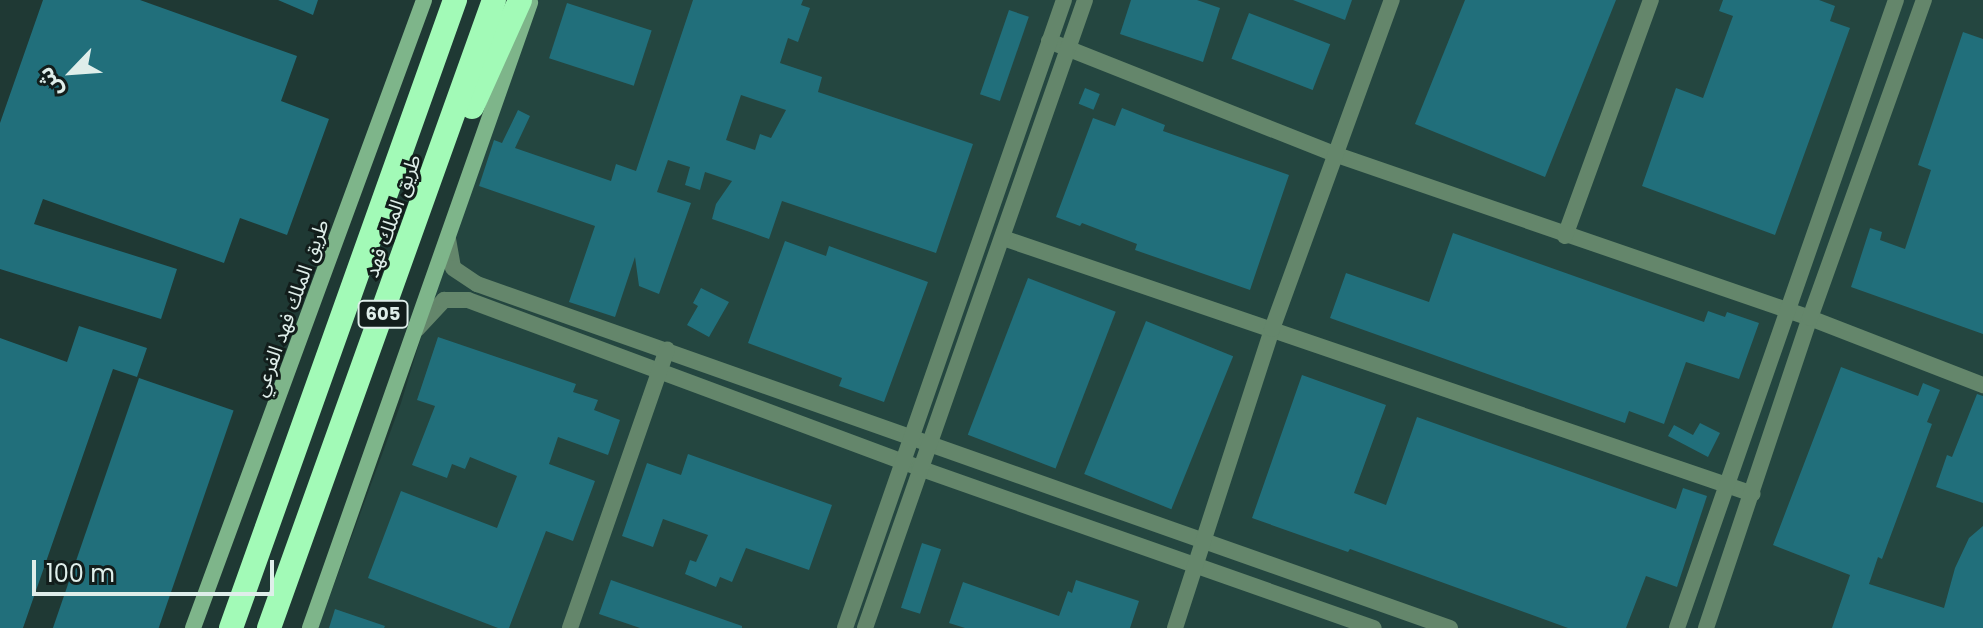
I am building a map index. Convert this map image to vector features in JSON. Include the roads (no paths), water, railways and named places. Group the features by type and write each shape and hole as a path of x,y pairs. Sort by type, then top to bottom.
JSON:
{"highway":[{"name":"طريق الملك فهد","path":"231,628 455,0"},
{"name":"طريق الملك فهد","path":"269,628 494,0"},
{"path":"402,263 520,0"}],"main road":[{"name":"طريق الملك فهد الفرعي","path":"193,628 424,0"},
{"path":"310,628 531,0"}],"street":[{"path":"865,628 919,441 1064,0"},
{"path":"919,441 1003,238 1085,0"},
{"path":"1175,628 1272,329 1392,0"},
{"path":"1565,236 1651,0"},
{"path":"1677,628 1896,0"},
{"path":"1706,628 1810,318 1924,0"},
{"path":"1049,41 1337,155 1810,318 1983,385"},
{"path":"1003,238 1753,494"},
{"path":"448,239 453,268 477,284 1020,475 1202,543 1450,628"},
{"path":"413,333 444,300 468,300 659,373 1374,628"},
{"path":"570,628 667,349"},
{"path":"845,628 912,464"},
{"path":"1020,475 1021,502"}]}
